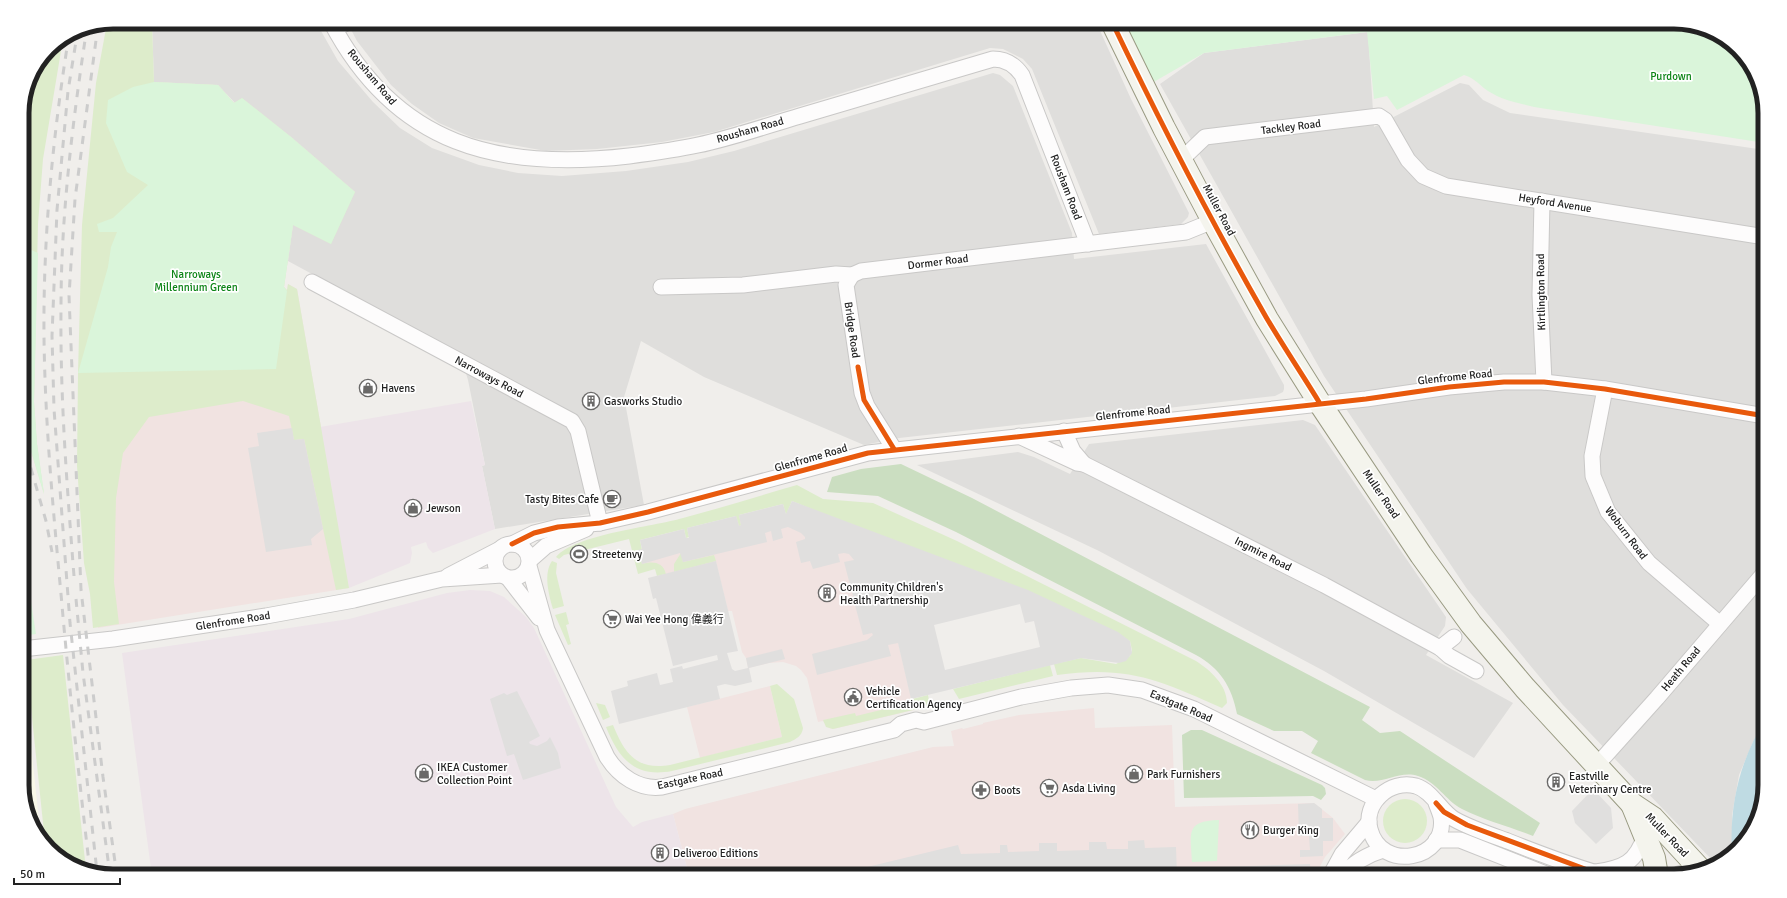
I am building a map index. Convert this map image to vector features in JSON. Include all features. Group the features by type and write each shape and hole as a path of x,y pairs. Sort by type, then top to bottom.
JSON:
{"main road":[{"name":"Muller Road","path":"1115,29 1180,160 1267,319 1319,402 1421,555 1472,624 1519,682 1632,804 1653,818 1697,866"},
{"name":"Muller Road","path":"1632,804 1654,858 1656,869"}],"street":[{"name":"Rousham Road","path":"336,29 356,60 385,96 398,109 422,125 448,138 480,149 515,158 548,161 593,160 698,145 993,59 1004,60 1015,66 1022,75 1088,244"},
{"name":"Heyford Avenue","path":"1376,117 1379,116 1385,120 1408,160 1423,176 1446,186 1758,236"},
{"name":"Tackley Road","path":"1180,160 1205,137 1376,117"},
{"name":"Kirtlington Road","path":"1542,201 1540,295 1544,382"},
{"name":"Dormer Road","path":"661,287 743,285 836,274 852,275 861,271 1186,232 1213,221"},
{"name":"Bridge Road","path":"852,275 846,285 862,393 867,406 894,449"},
{"name":"Narroways Road","path":"312,282 572,421 578,431 600,523"},
{"name":"Glenfrome Road","path":"442,579 534,533 558,527 600,523 732,490 859,454 894,449 1319,402 1366,399 1481,384 1544,382 1605,389 1758,415"},
{"name":"Woburn Road","path":"1605,389 1592,456 1593,476 1608,512 1649,563 1720,624"},
{"name":"Ingmire Road","path":"1064,431 1073,451 1084,464"},
{"name":"Ingmire Road","path":"1019,436 1077,463 1084,464 1324,585 1440,648 1449,656 1476,671"},
{"name":"Glenfrome Road","path":"529,563 546,546 600,523"},
{"path":"506,546 525,550 529,563 522,576 517,578 505,577 498,571 495,561 506,546"},
{"name":"Eastgate Road","path":"529,563 547,630 607,757 620,774 639,785 662,787 896,730 903,732 919,728 924,722 1020,697 1071,688 1108,685 1142,690 1194,709 1376,799"},
{"name":"Glenfrome Road","path":"29,648 124,637 266,616 354,600 442,579 505,577"},
{"name":"Eastgate Road","path":"505,577 547,630"},
{"name":"Heath Road","path":"1596,766 1657,698 1758,580"},
{"path":"1440,648 1454,637"},
{"path":"1436,803 1441,817 1440,832 1436,840 1422,853 1402,857 1383,850 1373,838 1369,822 1371,809 1376,799 1381,794 1393,787 1404,785 1416,786 1431,796 1444,812 1467,825 1586,869"},
{"path":"1334,869 1342,854 1369,822"},
{"path":"1619,869 1632,860 1645,835"},
{"path":"1436,840 1460,840 1533,869"},
{"path":"1349,869 1369,854 1383,850"}],"shaded area":[{"path":"152,29 320,29 338,61 373,102 400,128 432,148 479,165 518,173 562,176 626,171 688,162 734,151 993,73 1000,75 1013,86 1072,233 1074,259 1206,244 1284,385 1284,389 1283,392 1275,396 899,438 864,445 704,377 641,341 624,397 644,505 495,529 482,466 485,465 468,380 460,354 288,261 293,225 355,192 291,137 243,99 235,103 218,85 154,82"},
{"path":"351,29 1099,29 1131,99 1189,213 1188,217 1181,224 1099,234 1032,69 1023,59 1003,49 990,48 714,132 662,142 597,149 546,151 473,138 439,123 412,104 391,85 357,41"},
{"path":"1368,32 1374,127 1460,83 1469,85 1483,100 1510,113 1758,149 1758,733 1739,775 1732,815 1732,845 1716,858 1712,860 1563,705 1467,589 1324,376 1160,84 1204,53"},
{"path":"288,284 297,289 349,588 98,628 93,374 276,368"},
{"name":"Jewson","path":"471,401 485,465 482,466 495,529 433,553 428,548 426,542 411,547 412,553 410,563 349,588 320,427"},
{"path":"1303,420 1315,425 1446,617 1445,626 1426,655 1513,703 1474,758 1324,671 1099,551 917,465 1018,452 1034,457 1070,474 1089,444"},
{"path":"292,428 294,440 304,439 323,529 311,539 312,545 266,552 248,448 259,446 257,433"},
{"path":"792,501 1028,590 1118,632 1130,641 1132,653 1126,661 1119,663 1081,658 911,699 898,643 888,645 891,656 817,675 812,654 867,640 873,635 872,633 863,635 855,605 865,602 863,598 854,600 844,562 854,560 849,554 838,554 840,562 813,569 810,561 801,563 796,542 805,539 805,537 801,533 788,527 781,529 783,538 773,541 771,531 765,533 767,542 683,562 680,553 642,564 638,550 642,549 640,540 684,529 686,538 689,538 687,528 736,516 739,526 741,525 739,515 783,504 786,514","holes":["1020,604 1025,623 1034,621 1040,647 945,670 934,625"]},
{"path":"739,515 872,531 914,710 833,729 829,728 823,721 818,722 807,678 796,666 783,662 769,663 748,668 746,658 742,652 732,611 728,611 716,562 666,574 665,572 639,565"},
{"path":"716,561 738,651 727,653 732,669 735,671 748,668 746,658 782,649 785,659 749,668 752,682 735,686 725,684 717,686 720,699 619,724 611,691 628,686 627,681 657,673 660,685 673,682 670,669 682,666 683,669 718,660 717,655 673,666 656,598 653,599 648,578"},
{"path":"470,590 490,591 504,597 526,617 534,628 616,807 633,827 642,822 673,814 687,869 151,869 122,653 349,619 447,593"},
{"path":"770,686 782,737 700,758 687,707"},
{"path":"517,691 540,736 529,742 530,744 537,746 547,741 550,737 558,753 561,768 523,780 514,754 507,756 490,699 504,693 507,695"},
{"path":"1094,708 1095,728 1172,725 1175,807 1314,803 1333,818 1345,834 1325,857 1319,869 687,869 673,814 685,809 933,747 954,746 951,731 1019,715"},
{"path":"29,729 40,825 33,812 29,790"},
{"path":"1593,789 1611,808 1613,828 1596,844 1575,823 1572,811"},
{"path":"1314,803 1322,809 1322,818 1333,818 1333,841 1323,841 1323,856 1300,857 1300,850 1310,850 1309,836 1299,836 1298,804"},
{"path":"1144,840 1145,848 1176,847 1177,869 859,869 958,845 961,854 1000,853 1000,845 1007,845 1008,852 1039,851 1039,843 1057,843 1057,851 1089,850 1089,842 1106,842 1107,849 1128,849 1128,841"},
{"path":"1310,864 1310,869 1193,869"}],"green space":[{"name":"Narroways Millennium Green","path":"106,29 152,29 154,82 218,85 234,103 242,98 291,137 355,192 331,244 293,225 284,287 287,290 288,284 297,289 349,588 336,590 304,439 294,440 289,416 243,401 149,417 123,453 116,498 114,582 119,624 93,628 90,594 84,563 77,466 82,225 96,83"},
{"name":"Purdown","path":"1123,29 1674,29 1706,35 1721,43 1744,66 1754,86 1758,108 1758,142 1534,107 1499,97 1488,91 1472,78 1464,75 1397,110 1387,96 1374,99 1367,32 1204,53 1145,87"},
{"path":"62,47 43,159 38,224 34,402 37,444 44,494 29,444 29,108 32,91 40,71 50,58"},
{"name":"Narroways Millennium Green","path":"154,82 218,85 234,103 242,98 291,137 355,192 331,244 293,225 284,287 287,291 276,369 78,373 108,267 111,247 117,232 99,232 97,224 113,218 148,185 127,172 106,123 108,100 133,87"},
{"path":"29,249 38,253 34,402 37,444 44,494 29,444"},
{"path":"901,464 972,498 1370,707 1362,720 1380,733 1400,731 1540,823 1533,836 1479,817 1462,809 1430,782 1418,776 1404,775 1378,781 1365,780 1311,753 1318,741 1302,731 1274,731 1237,714 1232,695 1224,679 1212,666 1196,655 956,532 878,496 827,492 832,477 861,469"},
{"path":"797,485 823,499 873,503 957,541 1196,661 1212,673 1221,684 1227,703 1222,708 1161,683 1142,677 1124,674 1082,672 1057,675 1054,664 1081,658 1116,664 1130,656 1132,650 1130,641 792,501 786,515 783,504 739,515 741,525 739,526 736,516 687,528 689,537 686,538 684,529 640,540 642,550 639,550 642,564 657,563 663,567 666,574 657,576 655,569 638,574 629,539 564,555 559,559 556,557 566,549 580,542 615,532 683,518"},
{"path":"681,553 683,562 714,555 716,561 674,572 674,564"},
{"path":"552,561 557,563 556,573 564,606 553,609 547,578 549,566"},
{"path":"29,590 36,634 29,635"},
{"path":"566,612 569,624 566,625 571,644 568,645 555,615"},
{"path":"63,655 85,864 66,855 44,833 29,689 29,660"},
{"path":"1050,665 1053,676 959,699 953,689"},
{"path":"777,684 794,699 803,728 800,735 790,742 672,771 648,772 638,769 623,757 606,727 613,725 617,735 627,751 633,757 648,765 658,766 670,765 782,737 770,686"},
{"path":"928,695 930,706 833,729 826,727 823,720 855,713 856,716 885,709 885,706"},
{"path":"596,703 605,705 610,717 603,720"},
{"path":"1191,730 1202,730 1322,785 1325,788 1326,794 1321,800 1313,796 1184,798 1182,735"},
{"path":"1401,799 1409,799 1421,805 1427,817 1427,825 1421,837 1409,843 1401,843 1389,837 1383,825 1383,817 1389,805"},
{"path":"1219,820 1217,861 1192,862 1191,837 1195,826 1208,821"}],"water":[{"path":"1758,732 1758,790 1754,812 1744,832 1732,845 1732,817 1738,783"}],"railway":[{"path":"97,31 75,199 69,296 81,590 103,777 116,869"},
{"path":"74,576 63,408 61,341 62,272 63,237 69,166 86,33"},
{"path":"77,38 68,91 57,210 52,336 54,409 70,623 96,867"},
{"path":"68,42 58,110 50,185 45,261 44,337 48,433 55,530 78,767 89,866"},
{"path":"29,462 46,521 52,552"},
{"path":"76,599 83,673 109,869"}],"cycle path":[{"path":"1115,29 1167,134 1225,244 1279,339 1319,402"},
{"path":"858,367 864,400 894,449"},
{"path":"512,544 534,533 558,527 600,523 648,512 868,453 1366,399 1449,387 1504,382 1544,382 1605,389 1758,415"},
{"path":"1436,803 1444,812 1467,825 1585,869"}],"place":[{"name":"Havens","path":"368,388"},
{"name":"Gasworks Studio","path":"591,401"},
{"name":"Tasty Bites Cafe","path":"612,499"},
{"name":"Jewson","path":"413,508"},
{"name":"Streetenvy","path":"579,554"},
{"name":"Community Children's Health Partnership","path":"827,593"},
{"name":"Wai Yee Hong 偉義行","path":"612,619"},
{"name":"Vehicle Certification Agency","path":"853,697"},
{"name":"IKEA Customer Collection Point","path":"424,773"},
{"name":"Park Furnishers","path":"1134,774"},
{"name":"Eastville Veterinary Centre","path":"1556,782"},
{"name":"Asda Living","path":"1049,788"},
{"name":"Boots","path":"981,790"},
{"name":"Burger King","path":"1250,830"},
{"name":"Deliveroo Editions","path":"660,853"}]}
